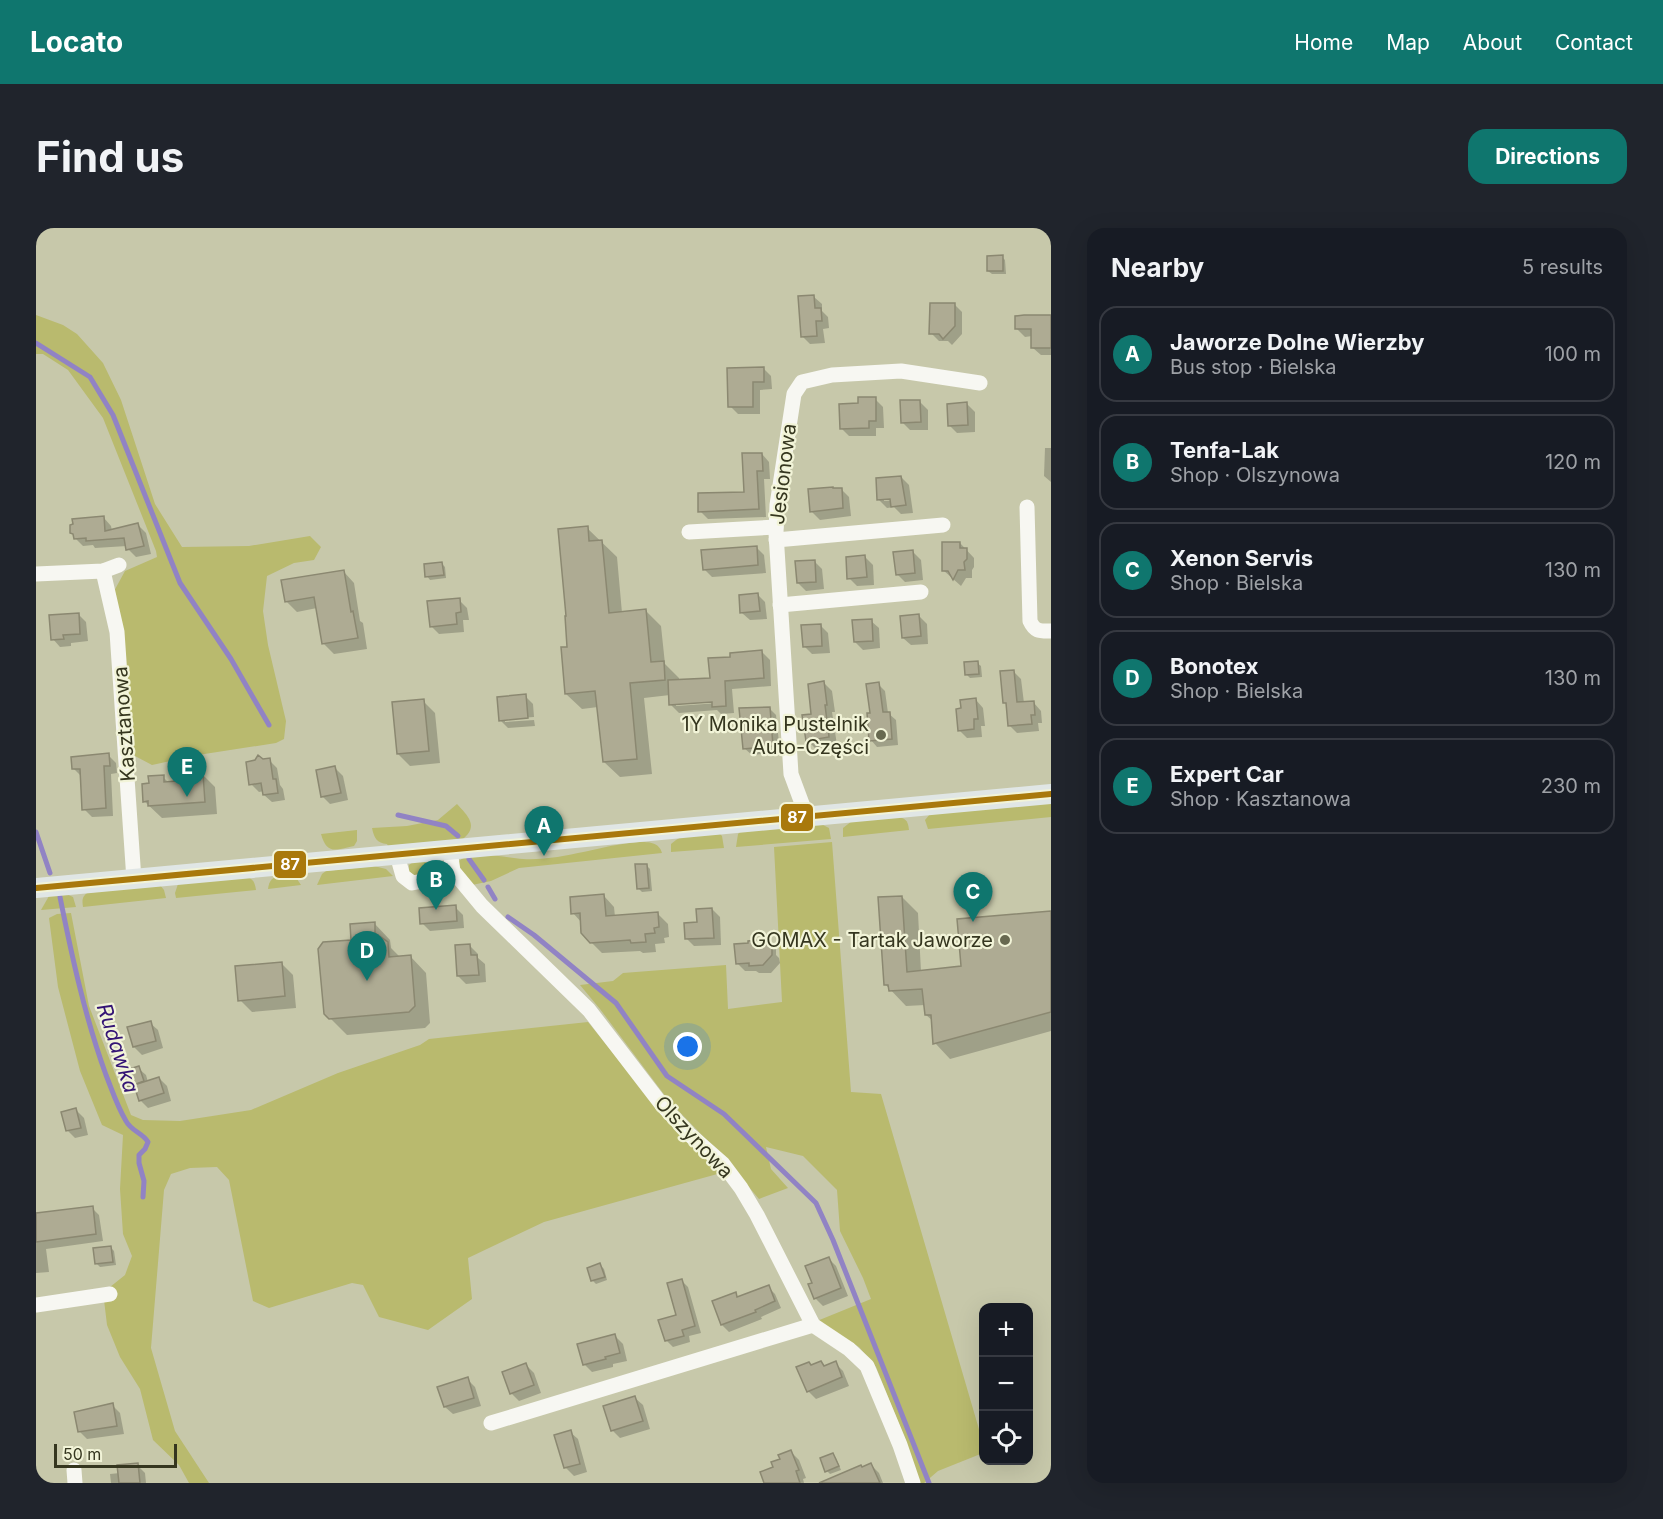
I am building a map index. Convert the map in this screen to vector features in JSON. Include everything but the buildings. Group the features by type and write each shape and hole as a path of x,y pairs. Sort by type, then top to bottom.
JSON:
{"main road":[{"path":"36,888 1051,794"}],"street":[{"name":"Jesionowa","path":"807,817 791,774 776,533 777,505 794,394 802,382 832,375 901,371 980,383"},
{"path":"1027,507 1029,621 1033,628 1051,631"},
{"path":"689,532 776,533 943,525"},
{"path":"36,574 103,571 119,565"},
{"name":"Kasztanowa","path":"103,571 117,632 134,880"},
{"path":"780,605 921,592"},
{"path":"397,855 403,876 412,883 444,877 453,871 450,850"},
{"name":"Olszynowa","path":"453,871 482,906 589,1010 662,1105 690,1135 723,1164 757,1215 813,1325 849,1349 867,1366 900,1445 913,1483"},
{"path":"36,1305 110,1294"},
{"path":"491,1423 813,1325"}],"shaded area":[{"path":"36,315 63,325 77,334 103,363 121,400 155,504 182,547 249,546 310,536 321,547 314,560 294,563 267,576 263,611 268,645 286,721 284,739 276,743 198,755 152,765 135,756 131,745 113,593 125,571 157,557 156,551 103,418 68,370 43,354 36,354"},
{"path":"457,804 468,817 471,825 468,834 463,839 388,846 378,841 374,835 372,828 407,826 438,820"},
{"path":"1051,804 1051,817 928,829 925,820 930,814"},
{"path":"899,817 907,821 909,830 843,837 843,828 852,821"},
{"path":"821,824 829,828 831,839 736,847 740,832"},
{"path":"357,830 357,841 354,846 337,849 329,848 321,834"},
{"path":"720,834 724,848 671,852 671,844 681,837"},
{"path":"639,842 656,845 662,853 519,868 491,881 472,885 458,870 459,861 473,855 523,859 553,858"},
{"path":"832,842 851,1092 881,1094 979,1429 979,1455 938,1471 924,1483 920,1483 876,1367 859,1347 817,1321 871,1299 840,1231 837,1190 803,1156 766,1147 771,1169 788,1188 759,1199 727,1161 669,1101 580,985 613,981 623,973 726,965 728,1009 782,1002 774,847"},
{"path":"423,861 430,864 432,868 429,874 418,877 409,872 409,865"},
{"path":"374,866 386,869 393,876 317,885 326,871"},
{"path":"282,874 295,876 301,885 268,889 272,879"},
{"path":"246,877 253,881 256,890 176,898 178,884"},
{"path":"160,885 166,898 83,907 83,899 87,893"},
{"path":"66,894 73,897 76,907 41,910 49,896"},
{"path":"71,913 89,1006 131,1115 143,1120 180,1121 251,1110 338,1073 420,1045 429,1039 588,1022 659,1110 721,1173 544,1222 468,1258 472,1299 428,1330 379,1317 363,1285 352,1283 269,1308 253,1301 229,1180 217,1167 190,1168 171,1174 164,1190 151,1348 175,1431 209,1483 189,1483 179,1465 153,1440 140,1389 120,1357 107,1325 104,1300 110,1287 125,1275 132,1256 123,1234 120,1189 123,1135 102,1125 80,1071 58,987 49,918 57,914"}],"waterway":[{"path":"36,343 90,377 113,415 180,583 231,659 269,725"},
{"path":"398,815 446,826 458,836"},
{"name":"Rudawka","path":"36,832 50,873"},
{"path":"469,859 484,880"},
{"path":"488,887 495,899"},
{"name":"Rudawka","path":"60,897 80,987 106,1075 126,1121 148,1142 139,1155 144,1181 143,1197"},
{"path":"508,917 534,935 616,1003 667,1076 724,1114 816,1203 833,1240 929,1483"}],"transit line":[{"name":"87","path":"36,888 1051,794"}],"place":[{"name":"1Y Monika Pustelnik Auto-Części","path":"881,735"},
{"name":"Expert Car","path":"187,797"},
{"name":"Jaworze Dolne Wierzby","path":"544,856"},
{"name":"Tenfa-Lak","path":"436,910"},
{"name":"Xenon Servis","path":"973,922"},
{"name":"GOMAX - Tartak Jaworze","path":"1005,940"},
{"name":"Bonotex","path":"367,981"}]}
